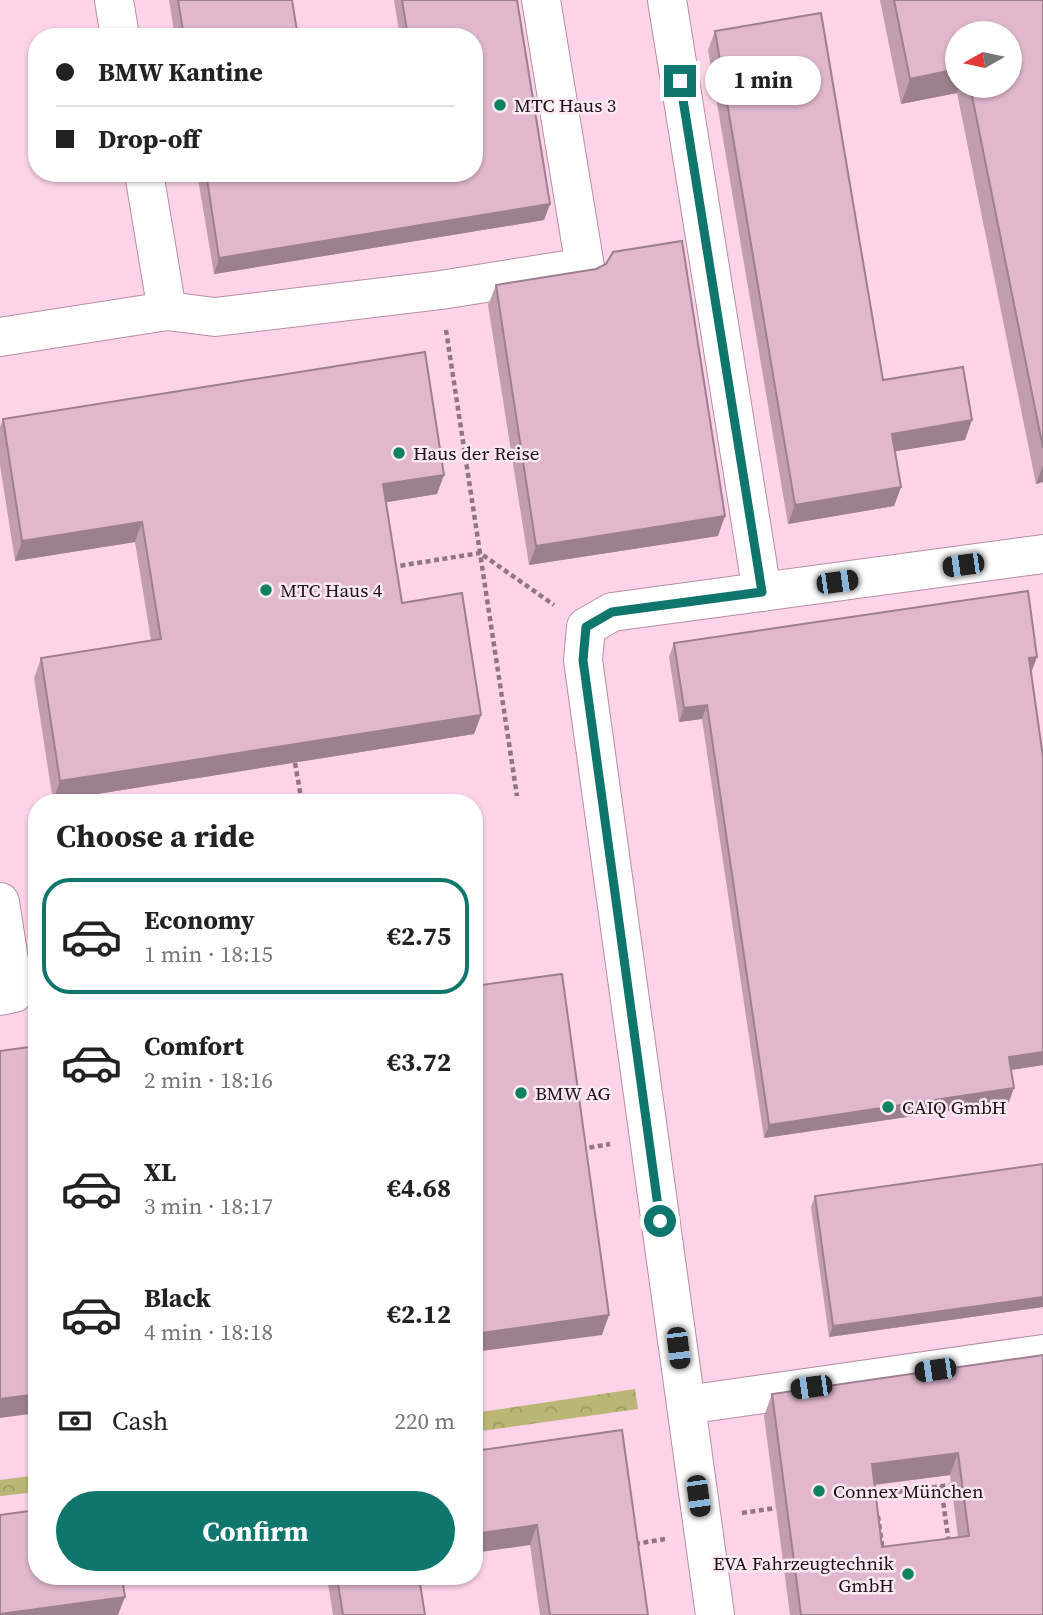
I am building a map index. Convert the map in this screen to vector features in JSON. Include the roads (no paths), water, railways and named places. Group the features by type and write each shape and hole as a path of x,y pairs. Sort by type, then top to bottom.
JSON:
{"street":[{"path":"114,0 119,28"},
{"path":"0,337 167,311 215,317 440,290 585,267 541,0"},
{"path":"667,0 762,592"},
{"path":"146,182 167,311"},
{"path":"715,1615 583,660 586,627 612,612 1043,554"},
{"path":"0,902 14,993 0,996"},
{"path":"686,1405 1043,1354"}],"place":[{"name":"MTC Haus 3","path":"500,105"},
{"name":"Haus der Reise","path":"399,453"},
{"name":"MTC Haus 4","path":"266,590"},
{"name":"BMW AG","path":"521,1093"},
{"name":"CAIQ GmbH","path":"888,1107"},
{"name":"Connex München","path":"819,1491"},
{"name":"EVA Fahrzeugtechnik GmbH","path":"908,1574"}]}
